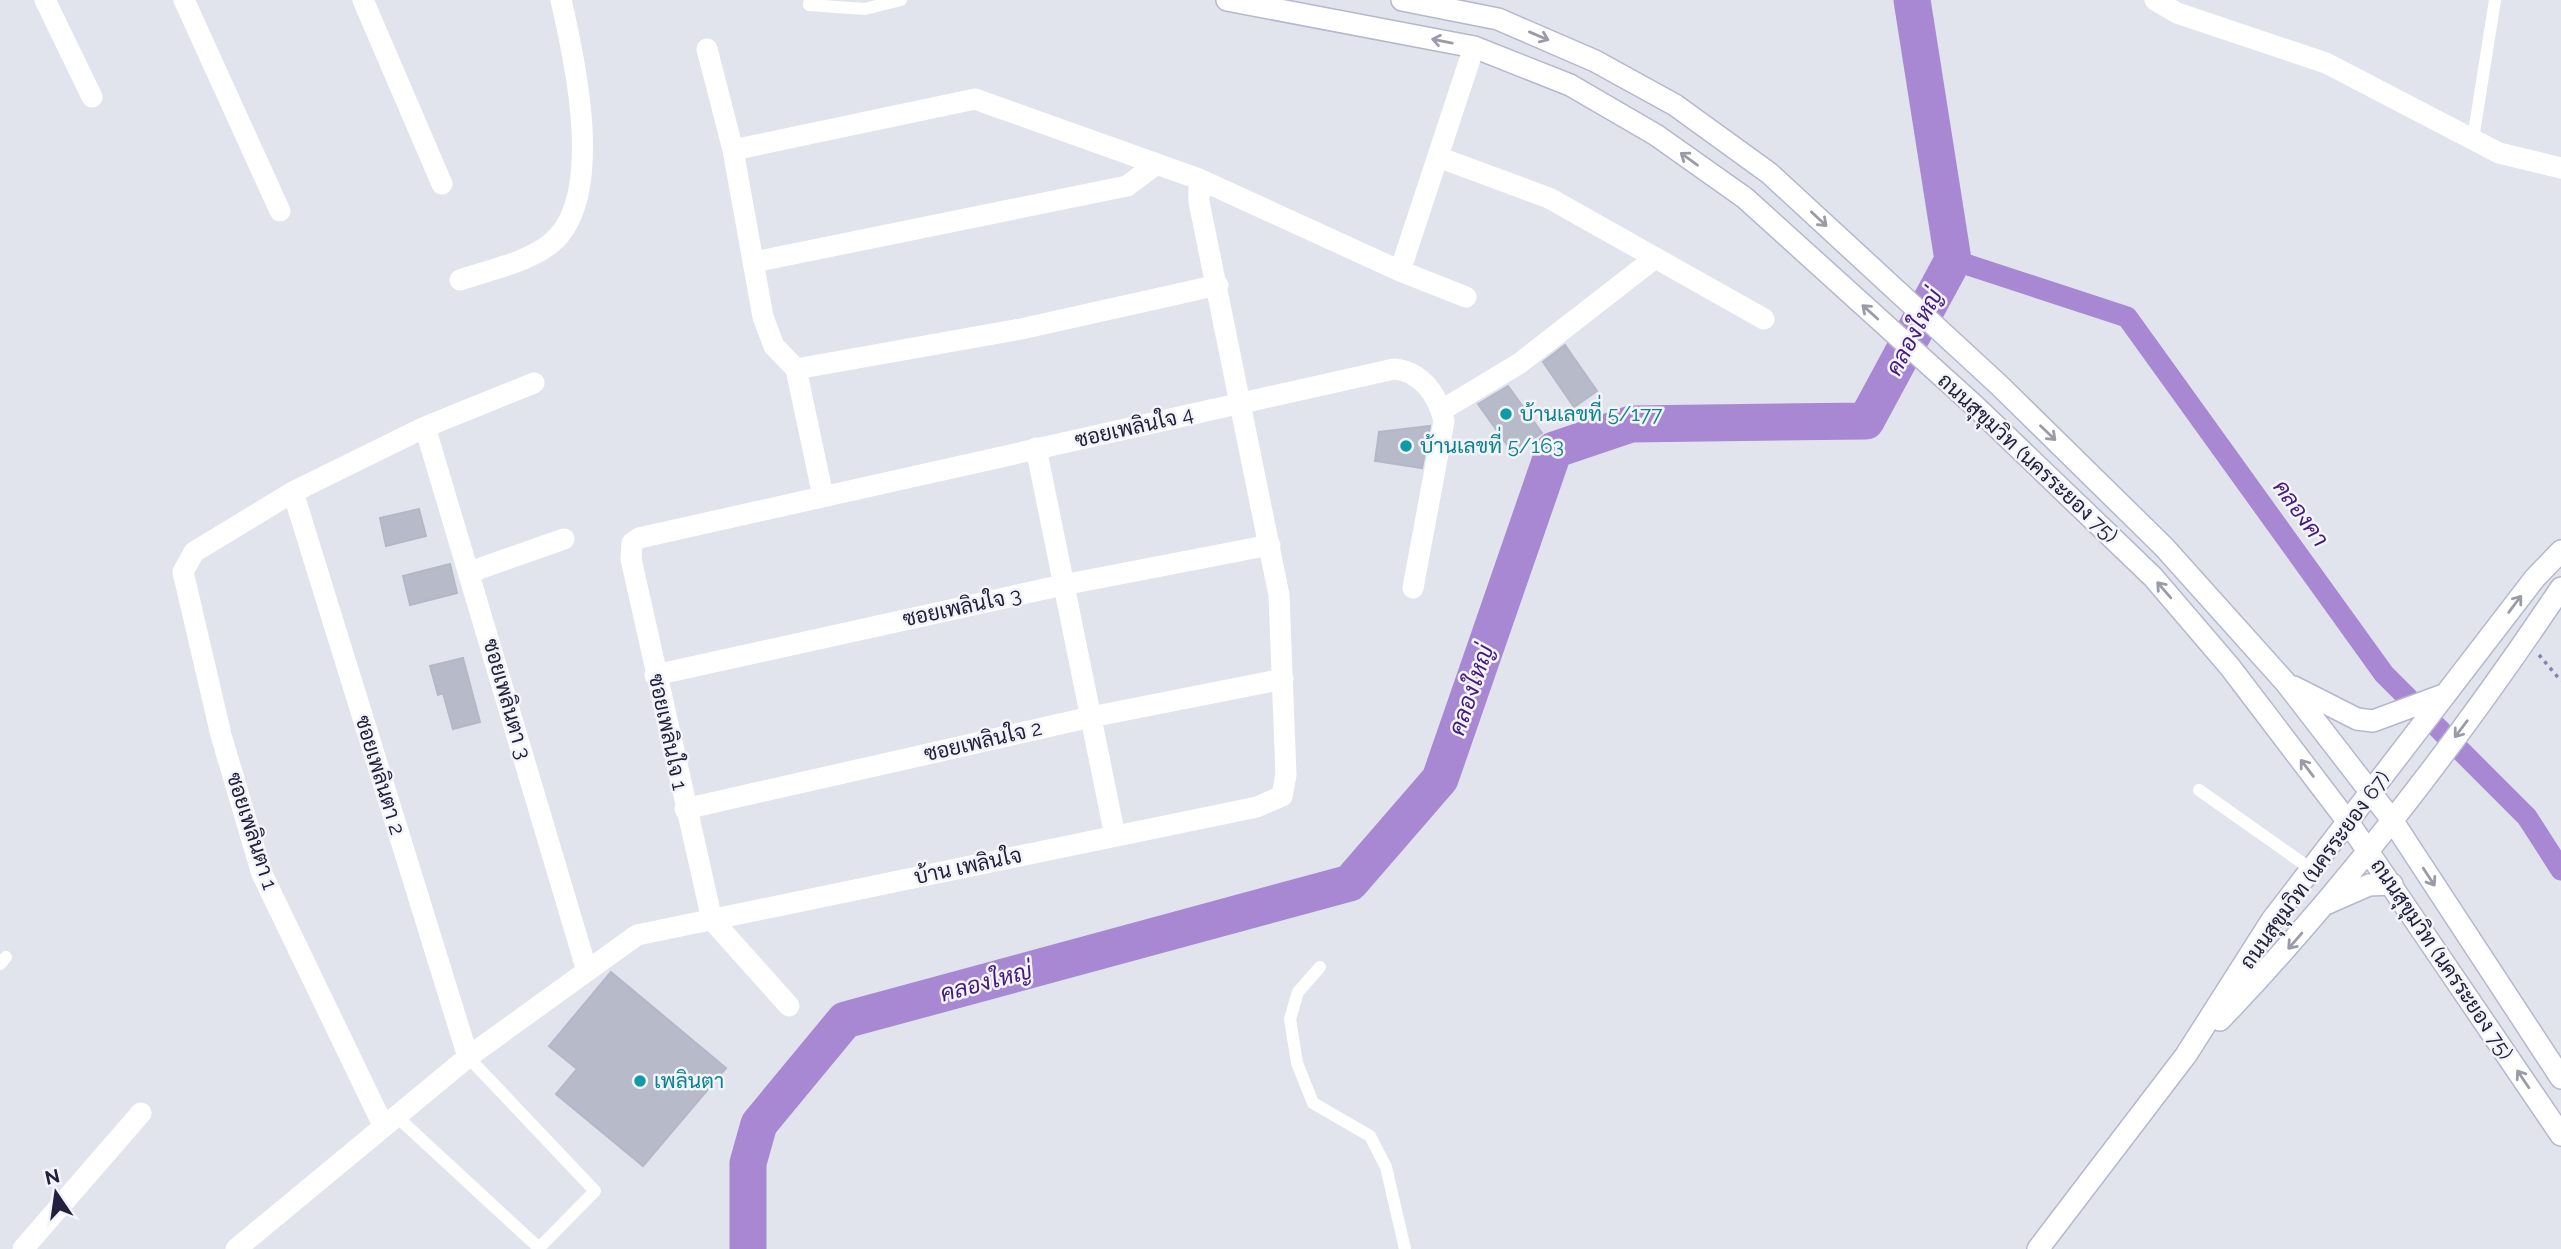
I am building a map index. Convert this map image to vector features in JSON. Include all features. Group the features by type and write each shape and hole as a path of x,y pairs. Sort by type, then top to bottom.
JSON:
{"street":[{"path":"45,0 92,97"},
{"path":"184,0 280,211"},
{"path":"363,0 442,184"},
{"path":"460,281 535,253 551,244 562,232 575,206 583,143 576,80 561,0"},
{"name":"ถนนสุขุมวิท (นครระยอง 75)","path":"1227,0 1474,47 1570,85 1656,135 1745,198 1976,407 2153,577 2230,667 2348,822 2561,1135"},
{"name":"ถนนสุขุมวิท (นครระยอง 75)","path":"1402,0 1498,19 1595,61 1675,106 1769,173 1999,386 2164,547 2286,683 2392,820 2561,1078"},
{"path":"2155,0 2177,13 2326,63 2473,139 2520,160 2561,168"},
{"path":"1400,271 1474,47"},
{"path":"707,49 733,150 768,335 796,369 823,496"},
{"path":"733,150 975,99 1199,180 1400,271 1466,297"},
{"path":"1438,157 1549,198 1763,319"},
{"path":"754,262 1127,186 1155,165"},
{"path":"1199,180 1199,202 1279,595 1283,679"},
{"path":"1413,588 1444,433 1442,410 1520,363 1655,258"},
{"path":"796,369 1021,329 1218,285"},
{"name":"ซอยเพลินใจ 4","path":"632,543 649,534 1394,369 1415,374 1424,382 1442,410"},
{"path":"293,492 425,427 534,383"},
{"name":"ซอยเพลินตา 3","path":"425,427 587,971"},
{"path":"1037,448 1115,835"},
{"name":"ซอยเพลินตา 1","path":"293,492 194,552 186,561 184,580 221,735 262,874 389,1120"},
{"name":"ซอยเพลินตา 2","path":"293,492 468,1057"},
{"path":"470,572 564,539"},
{"name":"ซอยเพลินใจ 1","path":"632,543 631,559 655,675 712,920"},
{"name":"ซอยเพลินใจ 3","path":"655,675 1063,585 1270,545"},
{"name":"ถนนสุขุมวิท (นครระยอง 67)","path":"2038,1249 2186,1055 2273,920 2535,578 2561,551"},
{"name":"ถนนสุขุมวิท (นครระยอง 67)","path":"2186,1055 2294,943 2501,677 2561,588"},
{"name":"บ้าน เพลินใจ","path":"236,1249 468,1057 625,943 651,930 712,920 1257,807 1282,796 1286,775 1283,679"},
{"name":"ซอยเพลินใจ 2","path":"685,808 1091,717 1283,679"},
{"path":"2286,683 2357,719 2373,721 2446,694"},
{"path":"2322,907 2369,885 2392,884"},
{"path":"712,920 789,1006"},
{"path":"23,1249 141,1112"}],"lane":[{"path":"810,0 809,5 853,10 901,0"},
{"path":"2473,139 2495,0"},
{"path":"2199,790 2312,869"},
{"path":"1320,967 1298,992 1290,1020 1297,1063 1313,1103 1370,1136 1386,1167 1405,1249"},
{"path":"389,1120 539,1248 595,1191 468,1057"}],"path":[{"path":"2526,640 2561,681"}],"building":[{"path":"1565,345 1597,391 1574,407 1543,362"},
{"name":"บ้านเลขที่ 5/177","path":"1508,386 1542,433 1512,452 1478,404"},
{"name":"บ้านเลขที่ 5/163","path":"1430,426 1422,468 1375,461 1379,432"},
{"path":"419,509 426,536 386,546 380,518"},
{"path":"450,564 457,593 410,605 403,576"},
{"path":"463,658 480,722 453,729 443,693 438,695 430,666"},
{"name":"เพลินตา","path":"611,972 726,1068 643,1166 556,1094 577,1069 549,1046"}],"waterway":[{"name":"คลองใหญ่","path":"748,1249 748,1163 759,1124 845,1020 1350,883 1440,779 1554,450 1631,424 1866,421 1953,260 1912,0"},
{"name":"คลองคา","path":"1953,260 2127,317 2384,674 2527,817 2561,870"}],"place":[{"name":"บ้านเลขที่ 5/177","path":"1506,414"},
{"name":"บ้านเลขที่ 5/163","path":"1406,446"},
{"name":"เพลินตา","path":"640,1081"}]}
